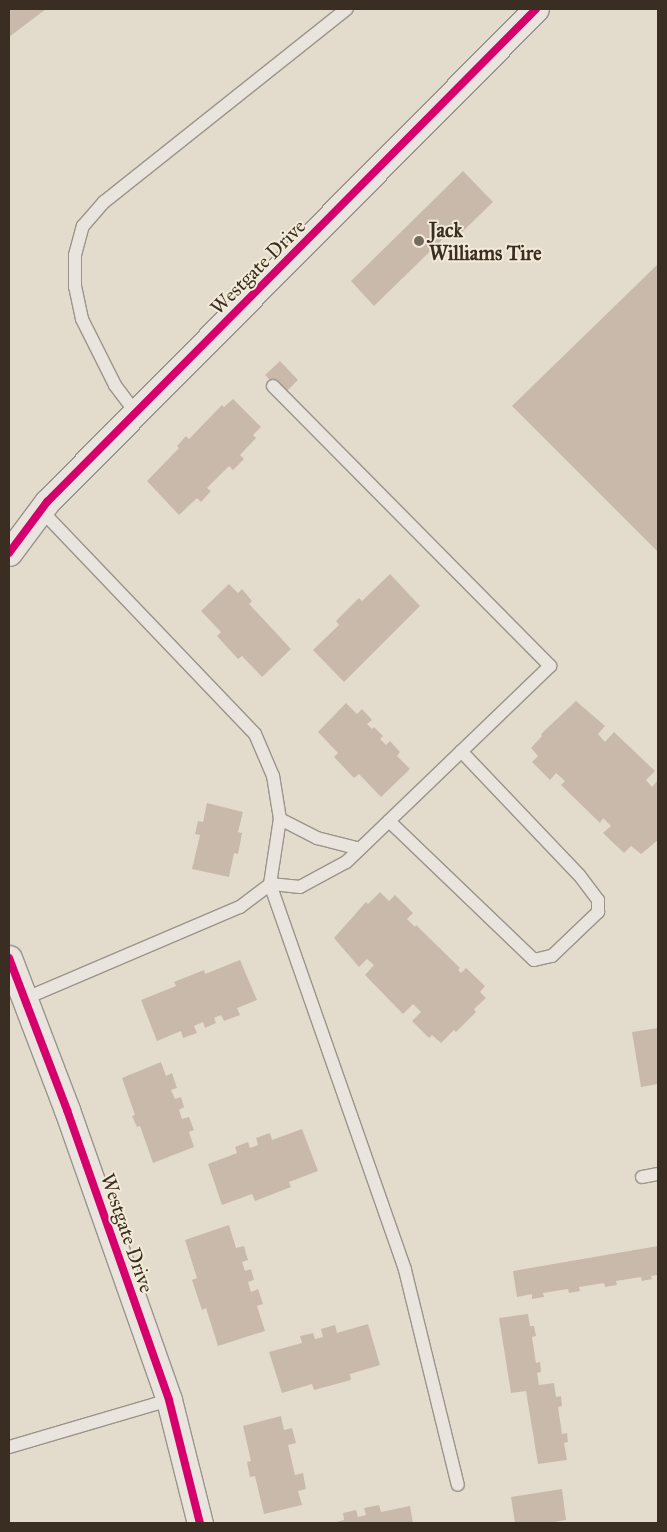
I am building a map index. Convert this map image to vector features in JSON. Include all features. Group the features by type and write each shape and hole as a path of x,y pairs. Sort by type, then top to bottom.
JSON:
{"street":[{"name":"Westgate Drive","path":"9,553 41,510 536,9"},
{"name":"Westgate Drive","path":"9,958 67,1110 168,1400 200,1523"}],"lane":[{"path":"136,412 114,385 82,319 75,279 75,254 83,226 104,202 347,9"},
{"path":"24,999 240,907 270,884 300,887 346,862 550,666 273,386"},
{"path":"41,510 255,734 273,776 280,819 270,884 404,1270 458,1485"},
{"path":"389,821 534,960 552,956 598,912 598,900 580,875 461,751"},
{"path":"280,819 317,838 360,849"},
{"path":"642,1177 658,1174"},
{"path":"9,1447 168,1400"}],"building":[{"path":"9,9 46,9 9,37"},
{"path":"463,171 493,202 459,235 453,229 374,306 351,281"},
{"path":"658,264 658,552 512,406"},
{"path":"280,361 298,380 284,394 265,375"},
{"path":"233,399 261,427 253,435 256,438 240,455 244,459 233,470 229,466 207,488 211,491 201,502 197,498 179,515 147,481 179,448 177,446 186,436 189,439 222,405 224,407"},
{"path":"390,574 420,606 344,682 313,650 339,625 336,621 359,598 362,601"},
{"path":"229,584 238,593 242,589 252,601 249,604 291,649 262,677 242,656 238,659 217,636 221,632 201,611"},
{"path":"576,701 605,726 598,734 605,742 614,732 655,771 646,780 652,787 658,780 658,840 641,854 631,846 624,853 603,833 611,826 603,818 600,823 561,785 565,781 556,773 550,780 532,762 538,756 531,748 542,736 541,734"},
{"path":"346,703 357,714 362,709 372,720 367,724 372,729 374,727 383,736 380,739 386,745 390,741 400,752 397,756 410,769 381,797 359,774 354,778 334,757 338,753 318,732"},
{"path":"207,803 243,812 238,832 242,833 238,854 234,853 229,877 192,869 200,835 195,834 198,821 203,822"},
{"path":"380,892 389,901 395,895 413,913 407,919 415,927 416,925 460,968 458,970 461,973 466,968 485,986 480,992 486,998 474,1009 476,1012 456,1032 454,1030 441,1043 432,1035 429,1038 412,1021 421,1012 413,1004 403,1014 365,975 374,965 367,959 359,967 334,938 366,902 368,904"},
{"path":"240,960 257,1000 237,1008 240,1015 224,1021 221,1015 214,1018 216,1023 205,1028 203,1022 194,1026 197,1033 183,1038 181,1031 157,1041 141,1000 176,986 174,982 204,970 205,974"},
{"path":"658,1028 658,1084 641,1087 632,1032"},
{"path":"161,1062 166,1076 172,1073 177,1088 171,1090 175,1099 181,1097 184,1107 179,1110 182,1119 189,1117 194,1130 189,1132 194,1147 153,1163 140,1126 137,1127 132,1116 135,1115 122,1078"},
{"path":"302,1129 318,1171 289,1182 291,1187 255,1201 252,1194 222,1205 208,1164 237,1153 235,1147 248,1142 250,1148 258,1145 256,1138 270,1133 272,1140"},
{"path":"229,1225 236,1248 244,1246 248,1260 242,1262 245,1271 251,1269 254,1280 248,1282 251,1292 258,1289 263,1304 257,1306 265,1331 218,1346 206,1308 202,1310 192,1280 197,1278 185,1240"},
{"path":"658,1246 658,1275 651,1276 652,1279 642,1281 641,1277 616,1281 617,1285 605,1287 604,1283 579,1287 580,1291 569,1293 568,1289 543,1293 544,1297 532,1299 532,1294 517,1297 513,1271"},
{"path":"528,1314 530,1326 534,1326 536,1336 532,1337 536,1363 540,1362 541,1372 537,1373 539,1385 554,1383 556,1397 561,1396 562,1406 558,1407 562,1434 567,1433 568,1442 564,1443 567,1460 538,1464 526,1391 511,1393 499,1318"},
{"path":"368,1324 380,1365 350,1374 351,1380 314,1390 312,1384 282,1393 269,1352 302,1343 300,1336 313,1333 315,1339 323,1337 321,1329 335,1325 337,1333"},
{"path":"281,1416 284,1430 292,1428 296,1443 288,1445 295,1475 303,1473 306,1489 298,1491 302,1505 264,1514 255,1476 250,1477 247,1462 251,1461 243,1426"},
{"path":"562,1489 566,1520 548,1523 515,1523 511,1497"},
{"path":"379,1505 381,1512 410,1506 413,1523 332,1523 344,1520 343,1513 356,1510 358,1517 366,1515 364,1508"}],"cycle path":[{"path":"9,553 47,502 536,9"},
{"path":"9,958 67,1110 169,1400 200,1523"}],"place":[{"name":"Jack Williams Tire","path":"419,241"}]}
